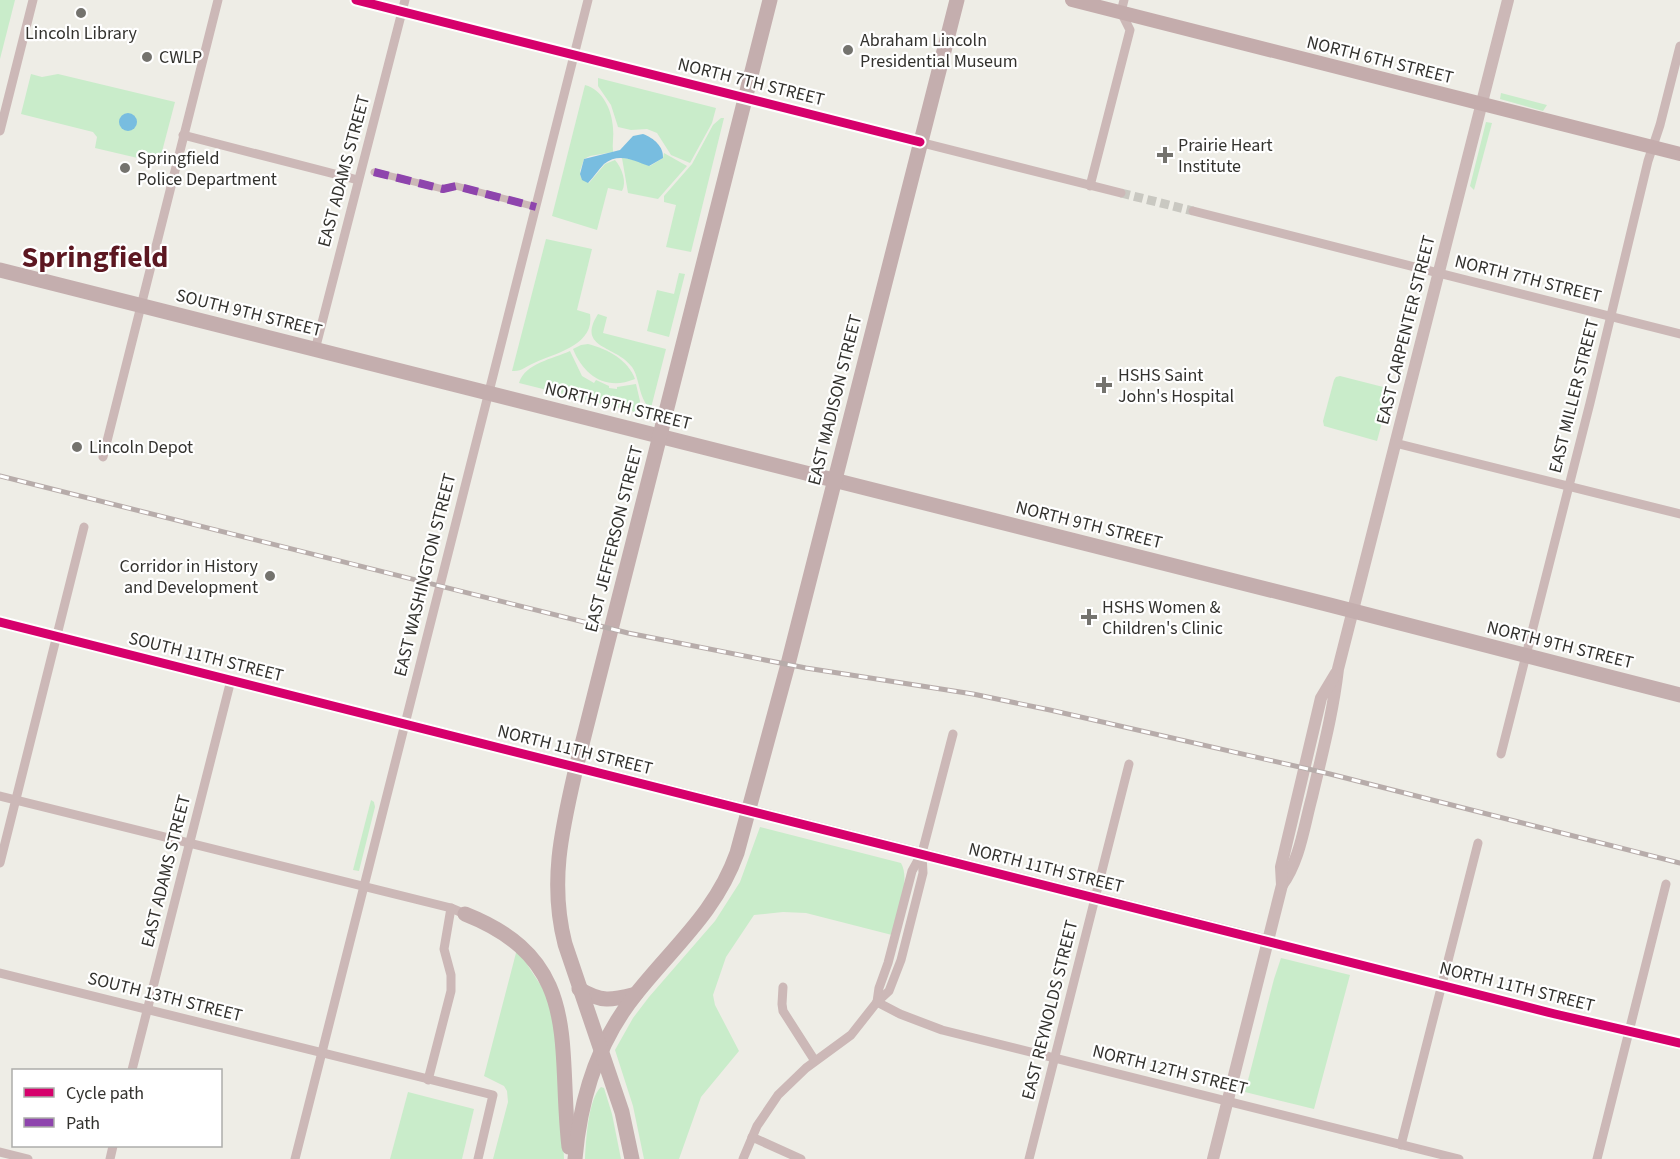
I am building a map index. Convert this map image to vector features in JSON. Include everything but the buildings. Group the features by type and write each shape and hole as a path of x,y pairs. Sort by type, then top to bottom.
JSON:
{"main road":[{"name":"EAST JEFFERSON STREET","path":"632,1159 622,1112 579,989 560,924 556,877 563,824 576,768 770,0"},
{"name":"EAST MADISON STREET","path":"573,1159 582,1105 589,1082 613,1027 636,994 703,918 720,892 737,854 835,481 957,0"},
{"name":"NORTH 6TH STREET","path":"1072,0 1122,6 1481,104 1680,154"},
{"name":"SOUTH 9TH STREET","path":"0,270 489,394"},
{"name":"NORTH 9TH STREET","path":"489,394 1680,695"},
{"path":"458,911 494,926 517,943 541,970 551,989 563,1032 566,1122 573,1159"},
{"path":"579,989 594,998 604,1000 614,1000 636,994"}],"street":[{"path":"0,131 33,0"},
{"path":"103,457 218,0"},
{"name":"NORTH 7TH STREET","path":"356,0 1121,193"},
{"name":"EAST ADAMS STREET","path":"315,350 405,0"},
{"name":"EAST WASHINGTON STREET","path":"295,1159 588,0"},
{"name":"EAST CARPENTER STREET","path":"1213,1159 1282,885 1281,867 1321,698 1338,669 1508,0"},
{"path":"1090,186 1130,30 1122,6"},
{"name":"EAST MILLER STREET","path":"1501,754 1648,161 1654,147 1680,46"},
{"path":"183,135 358,180"},
{"path":"374,172 443,189 456,186 536,207"},
{"name":"NORTH 7TH STREET","path":"1193,211 1680,334"},
{"path":"1395,443 1680,514"},
{"path":"0,863 84,527"},
{"name":"SOUTH 11TH STREET","path":"0,622 405,723"},
{"name":"EAST ADAMS STREET","path":"133,1069 231,680"},
{"name":"NORTH 11TH STREET","path":"405,723 576,768 1680,1043"},
{"path":"743,1159 752,1137 778,1095 815,1061 851,1035 877,1002 879,987 895,939 912,871 922,853 953,734"},
{"name":"EAST REYNOLDS STREET","path":"1029,1159 1129,764"},
{"path":"0,796 458,911 444,949 451,975 451,991 428,1080"},
{"path":"1401,1145 1478,843"},
{"path":"1597,1159 1666,884"},
{"name":"SOUTH 13TH STREET","path":"0,972 493,1095 478,1159"},
{"path":"783,987 783,1011 815,1061"},
{"name":"NORTH 12TH STREET","path":"877,1002 909,1018 942,1030 1459,1159"},
{"path":"752,1137 801,1159"},
{"path":"0,1152 28,1159"}],"green space":[{"path":"0,0 15,0 0,59"},
{"path":"31,74 42,77 58,74 175,102 159,163 95,148 97,137 93,132 21,114"},
{"path":"598,78 716,108 712,123 690,163 671,155 657,133 647,129 631,130 618,127 611,105 598,86"},
{"path":"585,85 602,96 611,114 613,152 584,159 580,171 581,178 589,183 605,164 615,160 624,179 622,191 608,188 597,230 552,216"},
{"path":"1501,93 1547,105 1543,111 1500,99"},
{"path":"724,118 691,252 666,247 676,205 664,202 664,196 692,164 713,125"},
{"path":"1486,122 1492,123 1474,190 1470,186"},
{"path":"664,153 687,166 658,199 628,193 622,158 650,166 663,158"},
{"path":"546,239 592,249 577,310 590,314 590,325 580,340 572,346 521,370 512,371"},
{"path":"679,273 685,274 669,337 647,331 657,290 674,294"},
{"path":"598,314 607,317 603,333 666,349 651,408 644,401 632,367 595,340 592,325"},
{"path":"588,344 616,356 628,366 635,379 615,383 606,382 590,374 583,367 573,349"},
{"path":"570,351 582,376 594,383 596,380 609,388 617,389 617,387 636,384 640,401 639,413 519,383 522,376 533,366"},
{"path":"1340,376 1391,389 1377,441 1324,426 1323,421 1334,380"},
{"path":"371,800 375,807 359,871 353,870"},
{"path":"760,827 901,863 904,870 904,888 892,935 806,913 783,912 754,915 726,957 713,995 715,1005 739,1051 701,1097 679,1159 644,1159 633,1106 615,1050 633,1018 649,997 715,921 740,882"},
{"path":"517,949 551,1001 560,1060 564,1159 493,1159 508,1102 507,1091 504,1086 484,1076"},
{"path":"1281,958 1350,975 1314,1109 1245,1092"},
{"path":"601,1087 604,1088 612,1114 621,1159 585,1159 590,1110"},
{"path":"408,1092 474,1109 462,1159 390,1159"}],"water":[{"path":"124,113 132,113 137,118 135,129 124,131 119,126 119,118"},
{"path":"643,134 658,143 663,158 649,166 621,158 610,160 588,183 582,180 580,174 584,159 620,150 633,136"}],"tunnel":[{"path":"1121,193 1193,211"}],"railway":[{"path":"0,476 628,633 806,668 973,694 1050,710 1330,774 1680,863"}],"marked path":[{"path":"374,172 443,189 456,186 536,207"}],"cycle path":[{"path":"356,0 920,142"},
{"path":"0,622 1555,1014 1680,1043"}],"place":[{"name":"Lincoln Library","path":"81,13"},
{"name":"Abraham Lincoln Presidential Museum","path":"848,50"},
{"name":"CWLP","path":"147,57"},
{"name":"Prairie Heart Institute","path":"1165,155"},
{"name":"Springfield Police Department","path":"125,168"},
{"name":"HSHS Saint John's Hospital","path":"1104,385"},
{"name":"Lincoln Depot","path":"77,447"},
{"name":"Corridor in History and Development","path":"270,576"},
{"name":"HSHS Women & Children's Clinic","path":"1089,617"}],"district":[{"name":"Springfield","path":"95,257"}]}
